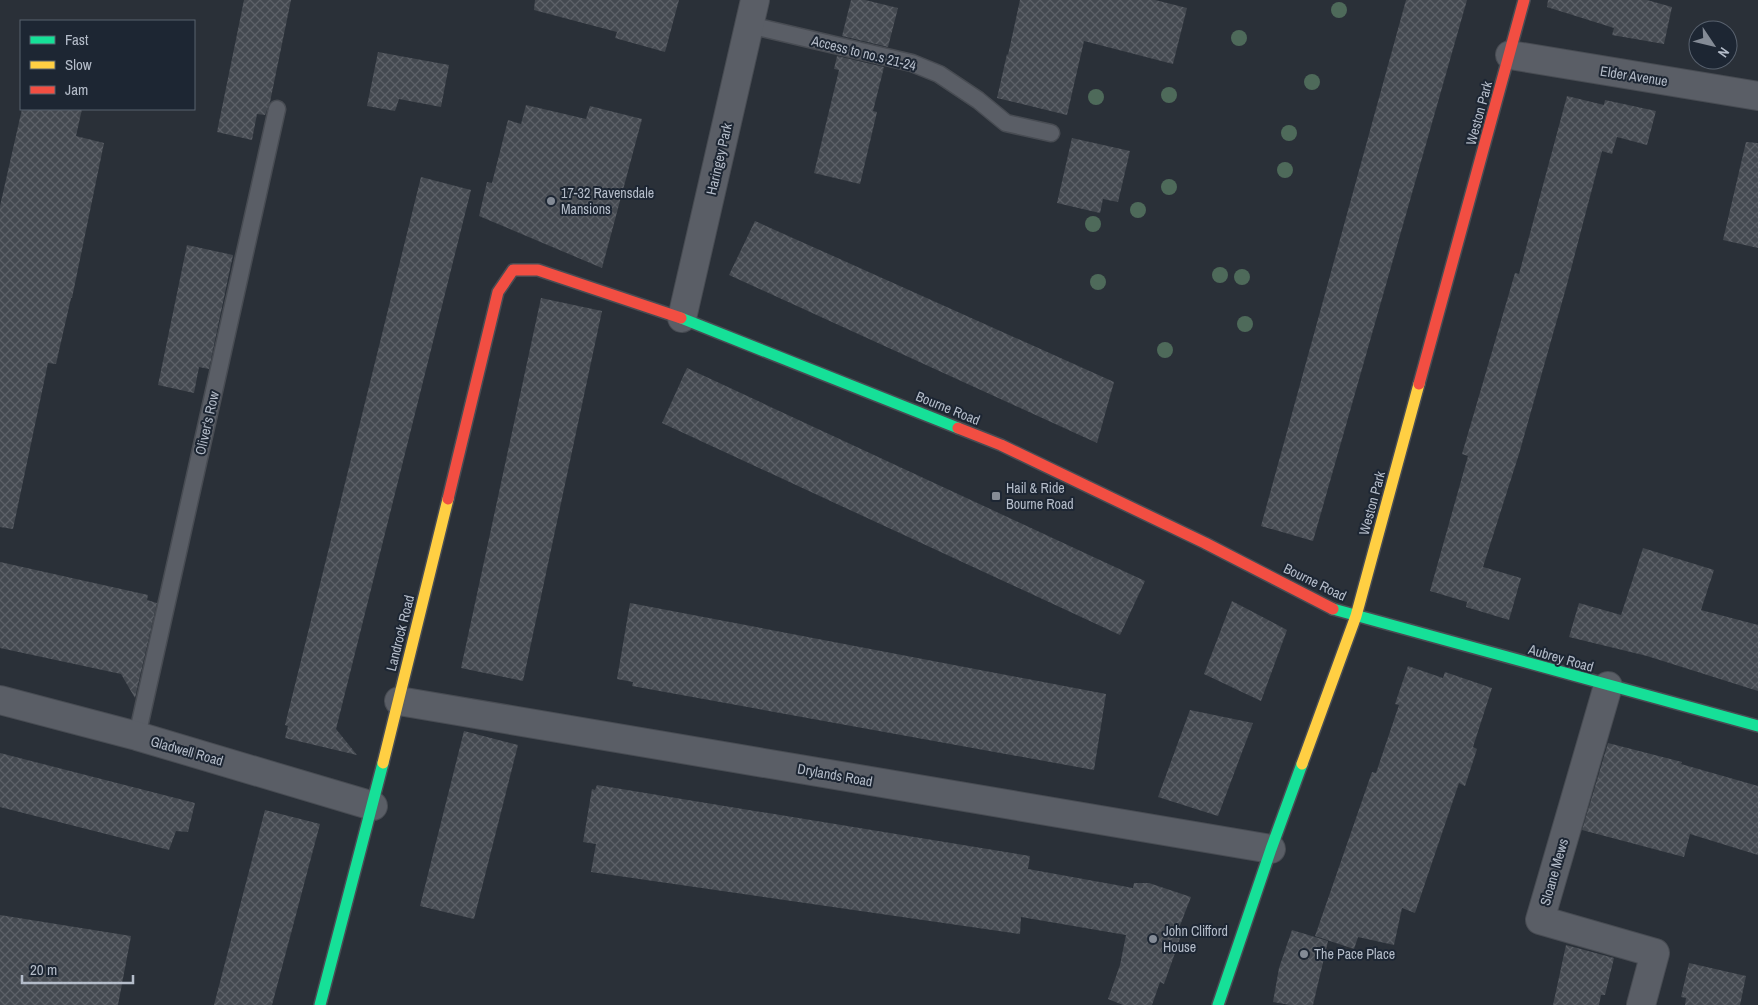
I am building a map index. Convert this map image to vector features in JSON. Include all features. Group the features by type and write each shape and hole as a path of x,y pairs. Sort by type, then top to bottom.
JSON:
{"street":[{"name":"Weston Park","path":"1218,1005 1271,849 1356,616 1524,0"},
{"name":"Haringey Park","path":"682,318 752,13"},
{"name":"Elder Avenue","path":"1510,55 1758,96"},
{"name":"Bourne Road","path":"513,270 538,270 682,318 1001,445 1205,543 1338,612 1356,616"},
{"name":"Landrock Road","path":"320,1005 373,806 498,292 513,270"},
{"name":"Aubrey Road","path":"1356,616 1758,726"},
{"name":"Sloane Mews","path":"1608,686 1540,920 1655,953 1641,1005"},
{"name":"Gladwell Road","path":"0,700 137,736 373,806"},
{"name":"Drylands Road","path":"399,701 1271,849"}],"lane":[{"name":"Access to no.s 21-24","path":"752,13 912,63 939,74 978,100 1006,123 1051,133"},
{"name":"Oliver's Row","path":"137,736 277,109"}],"building":[{"path":"244,0 291,0 270,102 265,115 257,114 252,140 217,132"},
{"path":"535,0 679,0 665,52 615,38 617,32 534,10"},
{"path":"851,0 865,0 898,8 888,47 842,36"},
{"path":"1020,0 1155,0 1187,8 1173,64 1084,41 1067,115 997,98"},
{"path":"1406,0 1467,0 1313,541 1261,526"},
{"path":"1548,0 1647,0 1672,7 1664,44 1612,35 1614,28 1547,7"},
{"path":"378,52 449,65 441,107 399,99 395,111 367,106"},
{"path":"837,56 884,67 873,111 877,112 860,184 814,173 839,70 834,69"},
{"path":"1567,96 1604,105 1605,100 1656,111 1647,145 1617,137 1612,154 1602,151 1519,454 1483,567 1521,578 1509,620 1466,607 1467,602 1430,591 1468,456 1462,454 1515,273 1519,274"},
{"name":"17-32 Ravensdale Mansions","path":"526,105 586,119 590,106 642,119 602,268 479,216 487,182 492,183 508,120 521,124"},
{"path":"22,110 82,110 76,136 104,143 72,298 56,364 48,363 13,529 0,527 0,206"},
{"path":"1072,138 1130,151 1118,202 1103,199 1100,213 1057,203"},
{"path":"1746,142 1758,143 1758,248 1723,240"},
{"path":"421,177 471,190 336,729 357,755 285,738 288,726 285,725"},
{"path":"755,221 1114,382 1097,443 729,275"},
{"path":"187,245 233,255 209,369 199,367 194,393 158,385"},
{"path":"541,298 602,311 523,681 461,668"},
{"path":"687,368 1145,581 1120,635 662,423"},
{"path":"1643,548 1714,570 1701,610 1758,625 1758,691 1647,656 1569,637 1579,603 1621,615"},
{"path":"0,562 148,595 147,600 157,603 135,698 121,674 0,648"},
{"path":"1232,601 1287,630 1261,701 1204,674"},
{"path":"630,603 1106,694 1094,770 632,686 633,682 617,679"},
{"path":"1408,666 1443,678 1445,672 1492,688 1473,747 1477,749 1465,786 1459,783 1415,913 1402,908 1394,945 1358,937 1354,949 1315,936 1372,772 1376,773 1399,705 1395,704"},
{"path":"1190,710 1253,723 1218,816 1158,797"},
{"path":"464,731 518,745 474,919 420,906"},
{"path":"1608,743 1682,762 1681,764 1758,786 1758,855 1690,834 1684,857 1582,830"},
{"path":"0,753 195,803 188,832 176,831 169,850 0,807"},
{"path":"597,785 1030,856 1028,869 1133,888 1134,883 1149,883 1191,897 1179,928 1183,929 1164,984 1160,982 1152,1005 1123,1005 1108,999 1120,965 1126,935 1021,917 1020,934 591,872 596,844 583,842 592,789 595,790"},
{"path":"265,810 320,824 272,1005 214,1005"},
{"path":"0,915 131,936 118,1005 0,1005"},
{"name":"The Pace Place","path":"1292,930 1328,941 1313,1005 1290,1005 1273,1002 1279,968"},
{"path":"1566,945 1614,958 1605,995 1601,995 1599,1005 1553,1005"},
{"path":"1689,963 1746,976 1740,1005 1685,1005 1686,998 1681,997"}],"traffic: fast":[{"path":"681,318 958,428"},
{"path":"1333,609 1758,726"},
{"path":"320,1005 383,763"},
{"path":"1218,1005 1302,764"}],"traffic: slow":[{"path":"1302,764 1356,616 1419,384"},
{"path":"383,763 448,499"}],"traffic: jam":[{"path":"1419,384 1524,0"},
{"path":"448,499 498,292 513,270 538,270 681,318"},
{"path":"958,428 1001,445 1205,543 1333,609"}],"place":[{"name":"17-32 Ravensdale Mansions","path":"551,201"},
{"name":"Hail & Ride Bourne Road","path":"996,496"},
{"name":"John Clifford House","path":"1153,939"},
{"name":"The Pace Place","path":"1304,954"}]}
